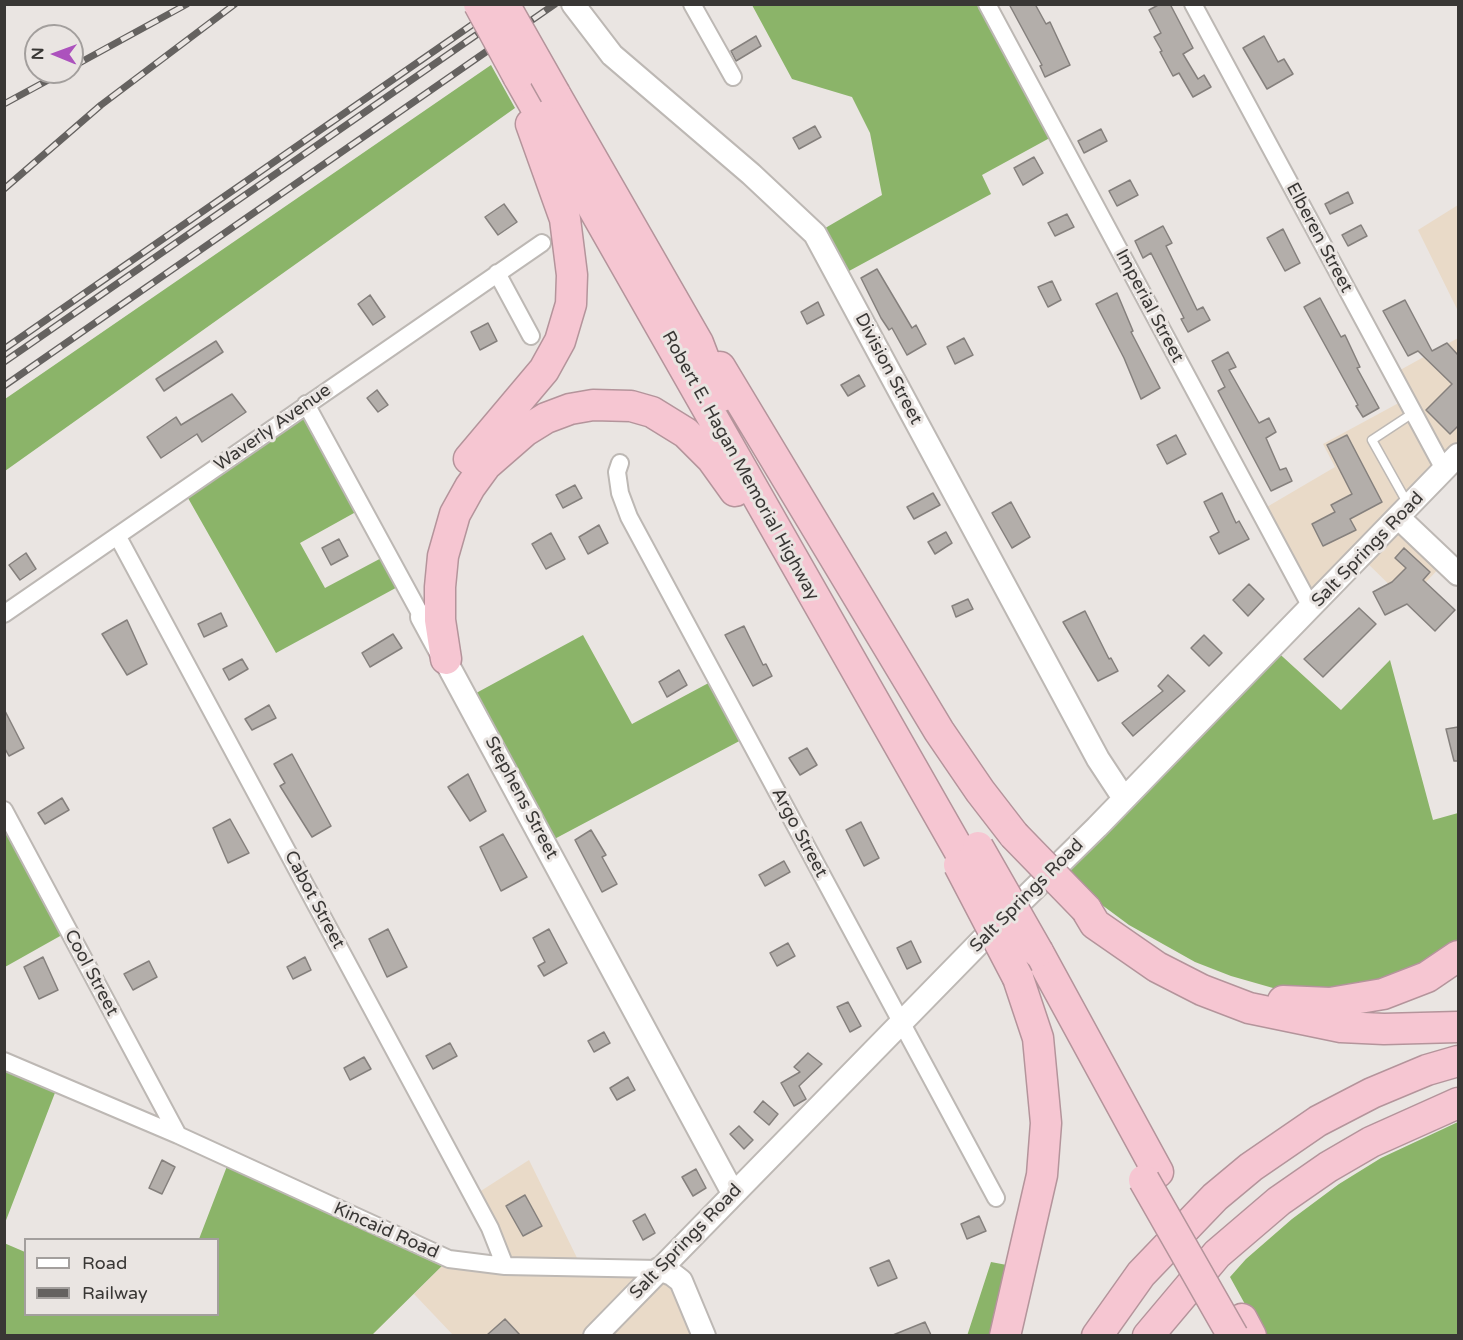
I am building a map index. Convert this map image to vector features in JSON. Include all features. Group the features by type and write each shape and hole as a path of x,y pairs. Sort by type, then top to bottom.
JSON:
{"highway":[{"path":"423,617 427,544 441,503 461,469 544,370 560,341 571,304 572,275 565,219 539,104 520,97 518,76 479,4"},
{"name":"Robert E. Hagan Memorial Highway","path":"504,4 539,104 944,827 967,857"},
{"name":"Robert E. Hagan Memorial Highway","path":"539,104 698,343"},
{"path":"698,343 722,369 939,731 980,791 1014,835 1086,909 1095,924 1157,967 1202,990 1248,1008 1341,1027 1384,1029 1458,1027"},
{"path":"698,343 711,377 967,857 1028,966 1242,1330"},
{"path":"446,659 440,620 441,571 450,529 462,501 498,453 525,431 546,418 570,409 593,405 631,406 652,412 686,433 712,459 771,548 796,566"},
{"path":"1086,909 1103,916 1138,941 1188,969 1239,990 1284,1001 1330,1003 1383,994 1427,977 1458,956"},
{"path":"1005,1335 1042,1175 1046,1123 1028,966"},
{"path":"1097,1335 1141,1274 1215,1197 1251,1167 1318,1121 1372,1093 1427,1070 1458,1061"},
{"path":"1148,1335 1217,1254 1279,1201 1328,1167 1371,1142 1458,1103"},
{"path":"1170,1335 1225,1267 1280,1218 1359,1163 1458,1112"}],"street":[{"path":"692,4 733,77"},
{"name":"Imperial Street","path":"987,4 1311,607"},
{"name":"Elberen Street","path":"1193,4 1413,413 1452,463"},
{"name":"Division Street","path":"574,5 612,56 751,174 815,234 1093,749 1123,797"},
{"name":"Waverly Avenue","path":"4,614 542,243"},
{"path":"497,273 531,336"},
{"name":"Stephens Street","path":"306,404 733,1193"},
{"name":"Salt Springs Road","path":"595,1335 986,936 1097,827 1123,797 1452,463"},
{"name":"Argo Street","path":"620,464 617,472 620,494 629,517 996,1198"},
{"path":"1405,513 1458,574"},
{"name":"Cabot Street","path":"118,537 490,1228 505,1266"},
{"name":"Cool Street","path":"4,810 178,1136"},
{"name":"Kincaid Road","path":"4,1061 178,1136 449,1259 505,1266 659,1269"},
{"path":"659,1269 672,1274 681,1281 704,1335"}],"lane":[{"path":"1405,513 1399,493 1372,440 1413,413"}],"shaded area":[{"path":"1458,205 1458,311 1418,230"},
{"path":"1458,338 1458,455 1400,518 1446,561 1407,602 1361,557 1311,607 1260,511 1335,467 1323,444 1406,399 1393,374"},
{"path":"529,1160 581,1266 672,1274 704,1335 453,1335 414,1294 449,1259 505,1265 473,1196"}],"green space":[{"path":"752,5 987,5 1057,134 982,175 991,194 838,277 815,234 882,195 870,133 852,97 792,79"},
{"path":"491,65 515,108 5,471 5,399"},
{"path":"306,404 363,508 300,543 325,588 387,555 403,584 276,653 184,491"},
{"path":"583,635 632,724 716,679 747,737 545,844 467,698"},
{"path":"1272,647 1341,710 1390,660 1433,820 1458,813 1458,947 1398,981 1287,992 1231,976 1195,962 1129,925 1102,905 1069,873 1097,827"},
{"path":"4,810 69,931 5,967 4,967"},
{"path":"5,1061 58,1085 5,1223"},
{"path":"1458,1122 1458,1335 1262,1335 1230,1277 1246,1259 1292,1219 1339,1184 1381,1158"},
{"path":"229,1161 449,1259 372,1335 5,1336 4,1243 24,1252 24,1316 219,1316 219,1238 199,1238"},
{"path":"991,1262 1012,1266 993,1335 967,1336"}],"building":[{"path":"1009,4 1035,4 1046,24 1050,22 1070,65 1045,77 1040,66 1042,65"},
{"path":"1160,4 1170,4 1193,48 1183,54 1198,79 1204,75 1211,87 1193,97 1179,73 1173,76 1154,37 1161,33 1149,10"},
{"path":"756,36 761,46 736,61 731,51"},
{"path":"1264,36 1278,62 1284,59 1293,74 1267,89 1243,48"},
{"path":"815,126 821,137 799,149 793,138"},
{"path":"1101,129 1107,141 1084,153 1078,141"},
{"path":"1034,157 1043,173 1023,185 1014,168"},
{"path":"1130,180 1138,195 1117,206 1109,191"},
{"path":"1348,192 1353,203 1330,214 1325,204"},
{"path":"504,204 517,222 498,235 485,217"},
{"path":"1067,214 1074,227 1055,236 1048,223"},
{"path":"1361,225 1367,236 1348,246 1342,235"},
{"path":"1163,226 1172,243 1166,246 1197,310 1203,307 1210,320 1188,332 1181,319 1184,318 1151,253 1143,258 1135,241"},
{"path":"1283,229 1300,263 1285,271 1267,238"},
{"path":"877,269 912,328 916,325 926,344 907,355 892,328 889,330 881,318 861,278"},
{"path":"1052,281 1061,300 1048,307 1038,287"},
{"path":"1117,293 1133,331 1131,332 1160,388 1141,399 1124,358 1096,304"},
{"path":"370,295 385,317 373,325 358,304"},
{"path":"1320,298 1341,337 1345,335 1360,367 1357,368 1379,408 1363,417 1304,307"},
{"path":"1405,300 1432,351 1447,343 1458,355 1458,426 1450,434 1426,410 1452,384 1418,351 1408,356 1383,311"},
{"path":"818,302 824,315 807,324 801,312"},
{"path":"488,323 497,341 480,350 471,332"},
{"path":"964,338 973,355 955,364 947,347"},
{"path":"216,341 223,352 164,391 156,379"},
{"path":"1228,352 1236,367 1229,370 1259,423 1269,418 1276,432 1266,438 1280,470 1286,468 1292,481 1271,491 1218,391 1225,387 1212,361"},
{"path":"859,375 865,386 848,396 841,385"},
{"path":"377,390 388,405 378,412 367,398"},
{"path":"232,394 246,412 202,442 197,434 161,458 147,437 176,417 181,425"},
{"path":"1176,435 1186,454 1167,464 1157,445"},
{"path":"1347,435 1382,502 1350,519 1356,530 1323,546 1312,524 1335,512 1331,505 1352,494 1327,445"},
{"path":"575,485 582,498 563,508 556,495"},
{"path":"933,493 940,505 914,519 907,507"},
{"path":"1222,493 1236,523 1239,521 1249,539 1219,554 1210,537 1219,532 1204,502"},
{"path":"1011,502 1030,537 1012,548 992,513"},
{"path":"599,525 608,543 588,554 579,537"},
{"path":"946,532 952,543 935,554 928,542"},
{"path":"551,533 565,559 546,569 532,544"},
{"path":"339,539 348,556 331,565 322,548"},
{"path":"1404,548 1430,572 1423,580 1455,610 1435,631 1407,604 1385,615 1373,592 1392,582 1406,568 1395,558"},
{"path":"26,553 36,569 20,580 9,565"},
{"path":"1249,584 1264,599 1248,616 1233,600"},
{"path":"968,599 973,609 956,617 952,606"},
{"path":"1359,608 1376,624 1323,677 1304,659"},
{"path":"1085,611 1109,659 1111,658 1118,671 1098,681 1063,622"},
{"path":"221,613 227,626 204,637 198,624"},
{"path":"127,620 147,664 127,675 102,634"},
{"path":"744,626 763,665 766,664 772,676 753,686 725,635"},
{"path":"393,634 402,648 370,667 362,653"},
{"path":"1204,635 1222,653 1209,666 1191,648"},
{"path":"242,659 248,669 229,680 223,669"},
{"path":"679,670 687,685 667,697 659,682"},
{"path":"1168,675 1185,691 1133,736 1122,723 1163,691 1158,686"},
{"path":"269,705 276,718 252,730 245,719"},
{"path":"4,709 24,748 9,756 4,747"},
{"path":"1458,727 1458,761 1454,761 1446,729"},
{"path":"807,748 817,765 800,775 789,758"},
{"path":"292,754 331,826 312,837 280,786 285,783 274,764"},
{"path":"468,774 486,811 470,821 448,787"},
{"path":"62,798 69,810 45,824 38,813"},
{"path":"230,819 249,853 228,863 213,828"},
{"path":"861,822 879,858 864,866 846,830"},
{"path":"591,830 606,855 602,857 617,884 602,892 575,840"},
{"path":"503,834 527,877 501,891 480,847"},
{"path":"784,861 790,872 765,886 759,875"},
{"path":"388,929 407,967 387,977 369,939"},
{"path":"549,929 567,963 544,976 538,966 545,962 533,938"},
{"path":"911,941 921,962 907,969 897,948"},
{"path":"788,943 795,956 777,966 770,953"},
{"path":"43,957 58,990 39,999 24,967"},
{"path":"305,957 311,970 293,979 287,967"},
{"path":"149,961 157,977 133,990 124,974"},
{"path":"848,1002 861,1026 850,1032 837,1007"},
{"path":"604,1032 610,1043 594,1052 588,1041"},
{"path":"450,1043 457,1056 433,1069 426,1056"},
{"path":"808,1053 822,1064 799,1086 806,1099 794,1106 781,1083 800,1072 794,1067"},
{"path":"364,1057 371,1069 350,1080 344,1068"},
{"path":"628,1077 635,1090 617,1100 610,1088"},
{"path":"763,1101 778,1114 769,1125 754,1112"},
{"path":"739,1126 753,1140 744,1149 730,1134"},
{"path":"162,1160 175,1167 162,1194 149,1188"},
{"path":"696,1169 706,1188 693,1196 682,1177"},
{"path":"525,1195 542,1226 523,1236 506,1206"},
{"path":"645,1214 655,1233 643,1240 633,1221"},
{"path":"979,1216 986,1231 967,1239 961,1224"},
{"path":"889,1260 897,1278 878,1286 870,1268"},
{"path":"505,1319 520,1335 487,1335"},
{"path":"925,1322 931,1335 893,1335"}],"railway":[{"path":"84,60 187,4"},
{"path":"4,189 101,105 235,4"},
{"path":"4,349 502,4"},
{"path":"4,362 521,4"},
{"path":"4,386 555,4"},
{"path":"4,104 41,84"}]}
